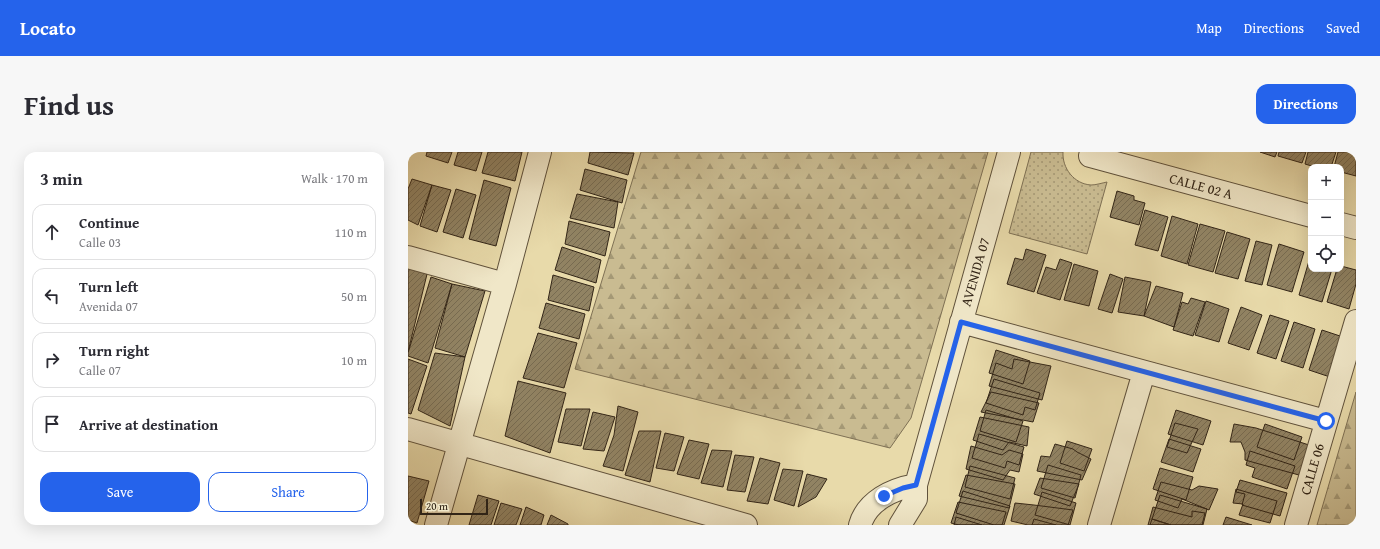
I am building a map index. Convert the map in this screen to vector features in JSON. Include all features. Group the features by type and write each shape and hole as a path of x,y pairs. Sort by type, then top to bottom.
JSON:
{"street":[{"path":"436,525 505,284 540,152"},
{"name":"AVENIDA 07","path":"900,525 916,499 916,485 1009,152"},
{"name":"CALLE 02 A","path":"1090,156 1308,215"},
{"path":"1344,225 1356,228"},
{"path":"408,257 505,284"},
{"name":"CALLE 06","path":"1296,525 1356,321"},
{"path":"961,322 1326,421"},
{"path":"1099,525 1144,372"},
{"path":"408,429 746,525"},
{"path":"860,525 868,508 884,496 903,488 916,485"}],"green space":[{"path":"641,152 988,152 911,418 890,448 575,369"},
{"path":"1031,152 1063,152 1063,158 1067,169 1079,182 1091,185 1107,182 1087,254 1009,233"},
{"path":"1356,392 1356,525 1317,525"}],"building":[{"path":"427,152 452,152 448,163 426,156"},
{"path":"458,152 482,152 476,171 454,165"},
{"path":"488,152 522,152 515,181 482,173"},
{"path":"590,152 634,153 628,175 588,163"},
{"path":"1260,152 1277,152 1275,157"},
{"path":"1279,152 1306,152 1302,163 1278,156"},
{"path":"1308,152 1336,152 1332,164 1305,164"},
{"path":"1338,152 1356,152 1356,176 1344,173 1344,164 1335,164"},
{"path":"585,169 627,180 622,203 580,190"},
{"path":"412,179 432,185 418,225 408,220 408,189"},
{"path":"484,180 511,188 496,246 469,239"},
{"path":"432,185 451,190 437,232 420,226"},
{"path":"456,189 476,195 463,238 443,232"},
{"path":"1117,191 1134,196 1134,200 1145,203 1139,225 1110,217"},
{"path":"577,194 618,202 614,228 570,218"},
{"path":"1145,210 1168,217 1158,251 1135,245"},
{"path":"1172,216 1198,224 1187,264 1161,256"},
{"path":"569,221 610,232 605,256 565,244"},
{"path":"1200,224 1225,231 1213,272 1188,265"},
{"path":"1227,232 1250,239 1238,279 1215,273"},
{"path":"1256,241 1272,245 1262,285 1245,281"},
{"path":"1279,244 1304,252 1292,292 1267,285"},
{"path":"562,247 601,260 596,283 555,270"},
{"path":"1026,249 1046,255 1034,292 1007,284 1015,258 1023,260"},
{"path":"1060,259 1072,263 1060,300 1037,293 1046,267 1056,270"},
{"path":"1074,264 1098,271 1089,306 1064,300"},
{"path":"1308,264 1308,272 1331,272 1322,302 1299,295"},
{"path":"1344,267 1356,270 1356,284 1349,309 1327,302 1336,272 1344,272"},
{"path":"408,268 428,270 408,352"},
{"path":"1110,274 1123,279 1112,313 1098,309"},
{"path":"553,275 594,287 589,311 548,300"},
{"path":"431,277 452,284 428,363 408,356 408,353"},
{"path":"1125,277 1151,282 1144,316 1118,312"},
{"path":"452,284 485,291 465,357 435,348"},
{"path":"1156,286 1183,293 1174,327 1144,316"},
{"path":"1191,298 1205,302 1193,336 1173,330 1182,302 1188,304"},
{"path":"1206,301 1229,309 1219,342 1195,335"},
{"path":"546,303 585,314 579,339 539,328"},
{"path":"1241,307 1262,315 1249,350 1228,343"},
{"path":"1270,315 1289,321 1276,359 1257,353"},
{"path":"1294,322 1315,329 1303,368 1281,361"},
{"path":"1322,330 1343,337 1330,377 1309,370"},
{"path":"538,333 577,343 564,388 523,378"},
{"path":"996,350 1030,361 1023,384 989,373"},
{"path":"435,353 465,357 450,426 418,410"},
{"path":"408,359 427,366 411,414 408,413"},
{"path":"1014,359 1051,366 1042,400 989,386 996,363 1012,369"},
{"path":"994,379 1040,393 1035,410 1025,407 1023,415 986,403"},
{"path":"518,381 566,393 550,453 505,436"},
{"path":"991,392 1039,403 1033,422 981,412"},
{"path":"618,406 638,412 623,471 603,466 614,435"},
{"path":"566,409 590,409 581,446 558,442"},
{"path":"986,410 1023,421 1016,442 980,431"},
{"path":"1176,410 1211,421 1203,445 1168,434"},
{"path":"593,412 615,417 604,451 583,449"},
{"path":"980,417 1029,427 1027,446 1009,442 1003,450 973,440"},
{"path":"1175,423 1198,429 1187,453 1167,447"},
{"path":"1234,424 1256,428 1309,445 1306,477 1245,460 1245,452 1241,442 1230,442"},
{"path":"1265,424 1302,437 1294,460 1257,447"},
{"path":"639,431 661,431 650,482 625,475"},
{"path":"665,433 684,437 674,471 656,468"},
{"path":"979,434 1024,447 1019,465 1007,461 1005,468 972,458"},
{"path":"1169,439 1201,449 1193,472 1161,462"},
{"path":"689,440 709,444 699,479 677,474"},
{"path":"1067,441 1092,449 1084,471 1060,463"},
{"path":"1055,444 1073,449 1091,459 1082,480 1037,471 1041,456 1050,457"},
{"path":"971,446 1002,455 1009,450 1023,454 1019,472 1010,470 1003,480 966,469"},
{"path":"712,450 732,451 723,487 701,483"},
{"path":"1250,451 1295,466 1287,489 1252,477 1255,468 1246,465"},
{"path":"735,455 754,457 745,492 727,490"},
{"path":"760,458 780,463 768,504 747,501"},
{"path":"1048,465 1081,475 1075,498 1041,488"},
{"path":"970,466 1015,478 1010,499 965,487"},
{"path":"1160,468 1193,477 1186,500 1153,489"},
{"path":"783,469 803,471 794,506 774,500"},
{"path":"807,474 827,479 816,497 798,507"},
{"path":"966,475 1015,484 1009,508 959,496"},
{"path":"408,476 429,481 417,523 408,520"},
{"path":"1040,478 1079,484 1070,506 1034,494"},
{"path":"1240,480 1287,493 1280,516 1242,505 1245,494 1236,492"},
{"path":"1161,482 1192,490 1199,486 1218,489 1209,510 1182,499 1178,508 1155,500"},
{"path":"1236,489 1277,501 1270,523 1239,515 1243,504 1233,503"},
{"path":"963,491 1010,506 1004,525 994,525 956,513"},
{"path":"1042,492 1076,503 1070,525 1035,515"},
{"path":"478,495 499,501 491,525 469,525"},
{"path":"1160,495 1207,509 1203,525 1171,525 1152,519"},
{"path":"958,502 1006,512 1002,525 959,525 951,523"},
{"path":"501,503 522,509 516,525 494,525"},
{"path":"1015,503 1073,510 1068,525 1028,525 1011,521"},
{"path":"526,507 544,515 541,525 520,525"},
{"path":"1153,507 1192,517 1192,511 1205,513 1202,525 1148,525"},
{"path":"551,515 568,524 568,525 547,525"},
{"path":"956,517 982,525 954,525"},
{"path":"1226,517 1252,525 1223,525"},
{"path":"1034,519 1056,525 1032,525"},
{"path":"1152,519 1171,525 1150,525"}],"route":[{"path":"884,496 903,488 916,485 961,322 1326,421"}]}
